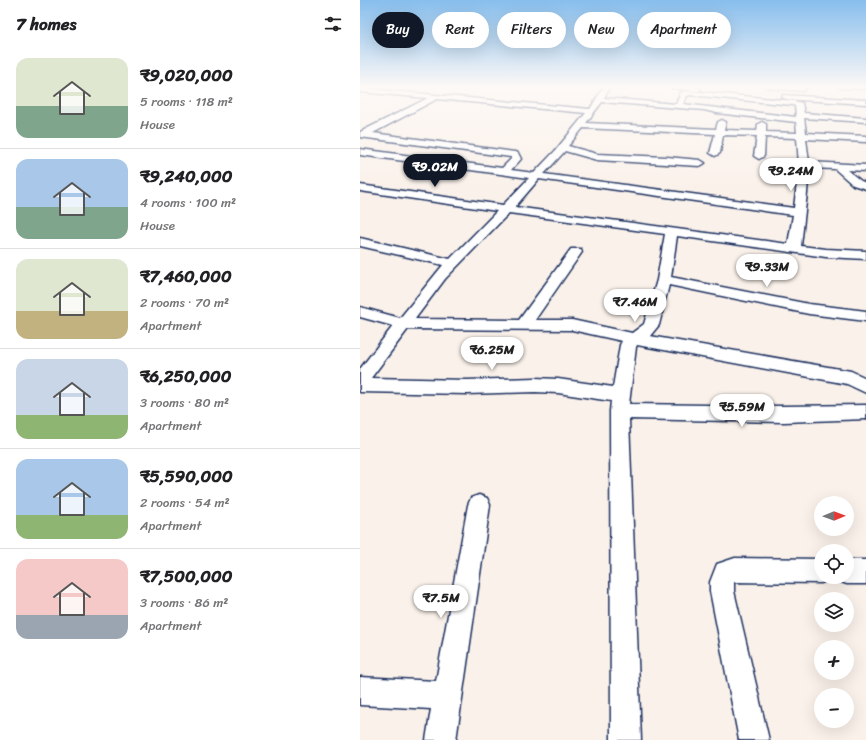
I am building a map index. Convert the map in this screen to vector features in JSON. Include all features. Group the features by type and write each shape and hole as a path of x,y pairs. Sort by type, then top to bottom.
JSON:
{"street":[{"path":"362,135 390,121"},
{"path":"360,381 402,324 452,264 537,175 584,121"},
{"path":"715,153 722,121"},
{"path":"759,156 762,135 762,121"},
{"path":"794,248 804,165 800,121"},
{"path":"580,125 866,140"},
{"path":"362,135 515,155 516,159 505,171"},
{"path":"562,147 597,157 700,163"},
{"path":"360,152 799,212"},
{"path":"804,165 838,168 866,168"},
{"path":"838,168 857,183 866,186"},
{"path":"360,188 444,201 506,208 839,255 866,255"},
{"path":"626,740 620,403 628,345 633,340 648,331 651,325 664,280 671,232"},
{"path":"360,242 452,264"},
{"path":"523,326 576,252"},
{"path":"664,280 809,309 866,316"},
{"path":"360,312 402,324 523,326 572,325 603,331 633,340 851,378 866,386"},
{"path":"360,385 467,387 535,385 558,386 620,403 784,414 866,412"},
{"path":"441,740 479,505"},
{"path":"754,740 722,591 722,582 726,573 735,570 814,571"},
{"path":"854,572 866,572"},
{"path":"360,691 448,696"}]}
